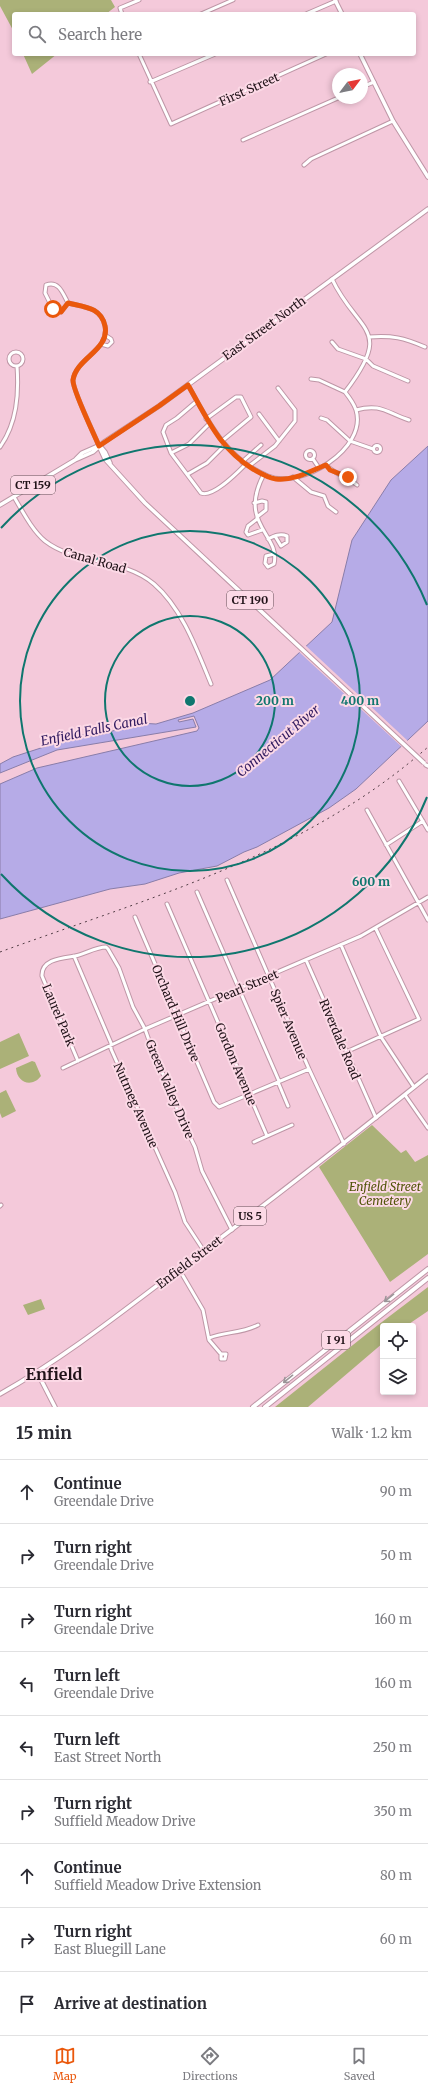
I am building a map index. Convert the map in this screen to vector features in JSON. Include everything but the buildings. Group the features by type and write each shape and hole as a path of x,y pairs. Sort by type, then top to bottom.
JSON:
{"highway":[{"name":"I 91","path":"253,1407 428,1269"},
{"name":"I 91","path":"265,1407 428,1278"}],"main road":[{"path":"336,0 341,12"},
{"path":"361,56 393,121 428,177"},
{"name":"East Street North","path":"0,505 75,460 93,452 99,446 188,385 428,209"},
{"name":"CT 190","path":"99,446 105,459 149,506 426,765"},
{"name":"Enfield Street","path":"0,1394 71,1350 232,1230 344,1144 428,1076"},
{"path":"37,1372 55,1407"}],"street":[{"path":"121,12 120,8 139,0"},
{"path":"206,12 233,0"},
{"path":"310,12 336,0"},
{"path":"140,56 150,82 210,56"},
{"name":"First Street","path":"150,82 171,124 322,56"},
{"path":"368,84 374,82"},
{"path":"243,140 332,101"},
{"path":"304,165 311,159 393,121"},
{"path":"332,279 338,292 367,328 369,336 370,349 366,359 361,370 345,392"},
{"path":"68,303 61,312 56,312 45,293 46,285 54,284 58,286 68,303 95,310 104,322 105,335 101,344 78,369 73,381 75,392 99,446"},
{"path":"101,344 108,346 112,342 111,338 105,335"},
{"path":"369,336 391,335 406,339 425,347"},
{"path":"332,342 338,349 366,359 373,366 408,381"},
{"path":"16,352 20,353 23,357 21,364 17,366 13,365 10,360 12,354 16,352"},
{"path":"0,447 6,438 16,410 18,396 17,366"},
{"path":"188,385 209,424 225,445 246,464 276,479 293,477 326,465 342,451 350,441 356,427 356,410 345,392 325,382 311,379"},
{"path":"197,401 164,427 164,437 171,453 201,493 204,494 222,485 246,464 279,441 295,421 295,410 278,388"},
{"path":"206,419 236,397 241,397 251,416 222,441"},
{"path":"356,410 370,406 382,409 409,420"},
{"path":"259,414 279,441"},
{"path":"320,418 330,423 350,441 373,449"},
{"path":"171,453 189,444 209,424"},
{"path":"188,474 207,463 225,445"},
{"path":"246,464 261,445"},
{"path":"312,459 319,468"},
{"path":"326,465 330,470 348,477 358,485"},
{"path":"264,474 255,493 254,502 257,518 274,554 274,564 268,568 265,563 266,556 274,554"},
{"path":"293,477 311,492 324,496 328,506 336,512"},
{"name":"Canal Road","path":"14,497 37,532 51,545 62,551 132,570 158,588 166,596 180,617 211,684"},
{"path":"254,502 266,502 266,510 248,526 246,532 248,535 251,535 262,530"},
{"path":"268,539 275,536 287,536 287,542 281,546 275,536"},
{"path":"399,781 428,830"},
{"path":"367,810 428,920"},
{"path":"386,845 422,821"},
{"name":"Spier Avenue","path":"227,880 309,1069 344,1144"},
{"path":"197,892 288,1106"},
{"name":"Pearl Street","path":"62,1068 145,1029 376,929 428,897"},
{"name":"Gordon Avenue","path":"167,904 267,1136"},
{"name":"Orchard Hill Drive","path":"135,918 219,1107 249,1094"},
{"path":"346,1052 419,1019 376,929"},
{"path":"341,945 381,1037 414,1087"},
{"name":"Laurel Park","path":"78,1061 42,976 43,968 49,963 61,958 74,956 103,947 108,949"},
{"name":"Green Valley Drive","path":"108,949 119,968 132,1003 145,1029 157,1062 170,1087 181,1119 195,1147 202,1171 232,1230"},
{"name":"Nutmeg Avenue","path":"74,956 112,1045 111,1049 175,1192 185,1222 204,1251"},
{"name":"Riverdale Road","path":"306,960 376,1118"},
{"path":"249,1094 309,1069"},
{"path":"405,1095 428,1128"},
{"path":"254,1142 292,1125"},
{"path":"179,1269 203,1310 209,1338 221,1354"},
{"path":"209,1338 226,1333 241,1333 258,1325"}],"green space":[{"path":"0,0 111,0 115,7 109,12 12,12 12,28 0,6"},
{"path":"24,56 54,56 32,74"},
{"path":"19,1033 29,1056 0,1069 0,1042"},
{"path":"32,1061 35,1062 41,1076 37,1080 29,1083 19,1077 16,1068"},
{"path":"6,1090 16,1111 2,1118 0,1113 0,1093"},
{"name":"Enfield Street Cemetery","path":"372,1125 401,1153 406,1150 415,1162 428,1155 428,1254 390,1282 319,1167"},
{"path":"428,1287 428,1311 410,1323 381,1323"},
{"path":"41,1299 45,1309 28,1315 23,1305"},
{"path":"380,1323 380,1346 308,1407 275,1407"}],"water":[{"name":"Connecticut River","path":"428,446 428,721 356,789 329,808 257,847 217,866 179,873 145,884 110,889 0,919 0,784 37,768 197,731 199,728 194,716 178,720 179,722 193,719 196,727 57,750 0,773 0,764 13,757 81,735 96,736 139,723 156,724 193,713 270,680 332,622 352,540 391,480"}],"pier":[{"path":"305,645 409,742 403,748 298,651"}],"railway":[{"path":"0,952 169,892 224,870 278,845 330,817 380,785 428,747"}],"district":[{"name":"Enfield","path":"54,1374"}],"route":[{"path":"53,309 56,312 61,312 68,303 88,307 95,310 104,322 106,330 101,344 78,369 73,381 75,392 99,446 188,385 214,432 242,462 257,471 276,479 304,475 326,465 330,470 348,477"}],"water label":[{"name":"Enfield Falls Canal","path":"94,730"}]}
